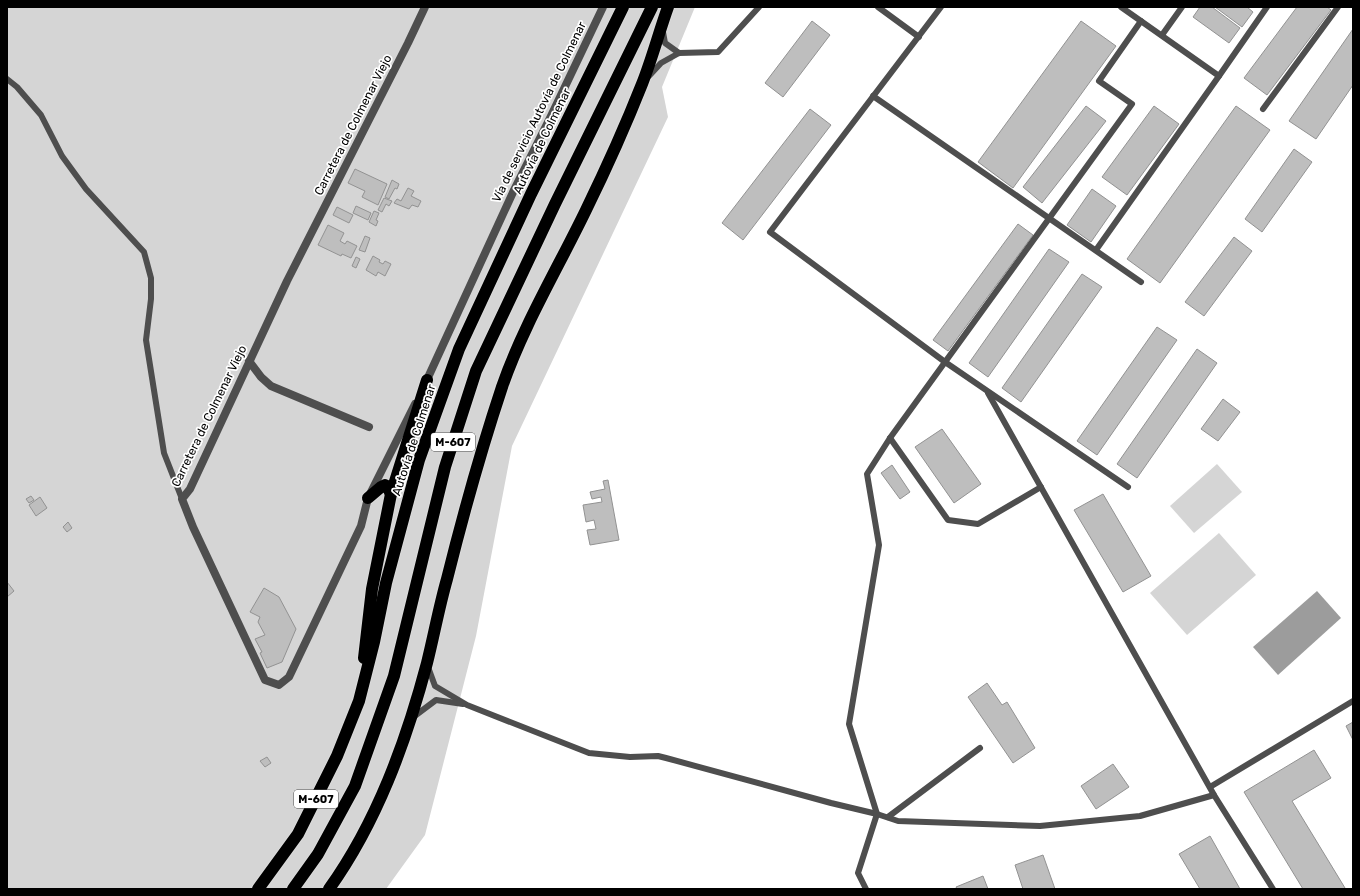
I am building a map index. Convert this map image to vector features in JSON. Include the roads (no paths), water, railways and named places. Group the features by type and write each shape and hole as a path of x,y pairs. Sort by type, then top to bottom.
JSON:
{"highway":[{"name":"Autovía de Colmenar","path":"258,889 298,834 337,756 359,701 374,642 386,583 419,460 459,349 531,194 623,7"},
{"name":"M-607","path":"293,889 318,854 355,786 392,683 445,467 476,371 555,204 652,7"},
{"path":"329,889 342,870 370,821 393,768 411,718 427,663 450,564 503,385 530,322 586,211 612,154 643,82 668,7"},
{"path":"359,701 372,590 391,494 427,380"},
{"path":"368,498 385,485 391,494"}],"street":[{"name":"Carretera de Colmenar Viejo","path":"368,498 361,526 289,677 279,684 265,680 193,527 182,499 190,489 287,281 425,7"},
{"name":"Vía de servicio Autovía de Colmenar","path":"368,498 427,380 514,190 603,7"},
{"path":"249,361 261,377 271,386 369,427"}],"lane":[{"path":"643,82 661,63 679,53 718,52 759,7"},
{"path":"878,7 919,37"},
{"path":"941,7 770,232 945,362 1128,487"},
{"path":"1121,7 1219,76"},
{"path":"1162,36 1182,7"},
{"path":"1096,250 1267,7"},
{"path":"1263,109 1338,7"},
{"path":"866,889 858,873 877,814 849,724 879,545 867,474 890,438 1132,104 1099,81 1141,21"},
{"path":"661,27 665,42 679,53"},
{"path":"7,79 41,115 62,156 86,189 144,252 151,278 146,340 164,453 182,499"},
{"path":"873,96 1141,282"},
{"path":"987,391 1214,795 1273,889"},
{"path":"890,438 948,520 978,524 1041,487"},
{"path":"427,663 435,686 467,705 589,754 630,757 658,756 877,814 898,821 1040,826 1140,816 1214,795"},
{"path":"411,718 436,700 467,705"},
{"path":"1210,787 1353,701"},
{"path":"888,818 980,748"}]}
